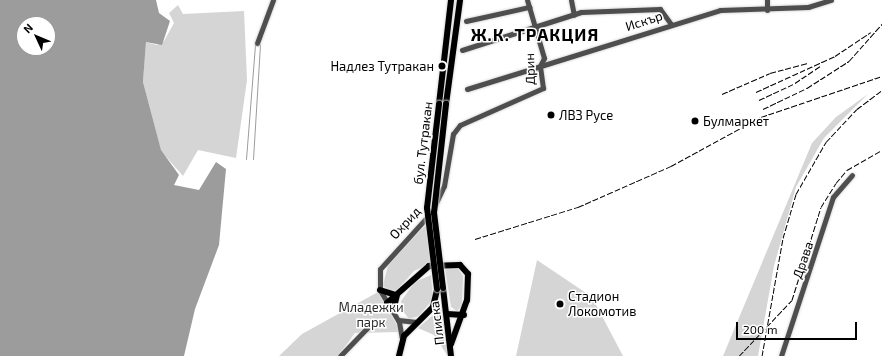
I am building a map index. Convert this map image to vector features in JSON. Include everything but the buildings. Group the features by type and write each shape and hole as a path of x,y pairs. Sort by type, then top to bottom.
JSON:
{"main road":[{"name":"бул. Тутракан","path":"440,288 427,208 451,0"},
{"name":"бул. Тутракан","path":"440,288 434,213 446,104 460,0"},
{"path":"386,303 429,266 455,263 468,274 464,315 451,344"},
{"name":"Плиска","path":"440,288 447,314 451,356"},
{"path":"399,356 402,340 417,322 433,307 440,288"},
{"path":"380,290 397,294"},
{"path":"393,311 397,294"},
{"path":"447,314 464,315"}],"street":[{"path":"257,43 273,0"},
{"name":"Дрин","path":"527,0 544,58 540,66 544,86 541,90"},
{"path":"571,0 574,15"},
{"path":"767,0 767,10"},
{"name":"Искър","path":"467,89 671,24 720,10 767,10 829,0"},
{"path":"466,21 529,7"},
{"path":"462,50 574,15 660,10 671,24"},
{"name":"Охрид","path":"402,340 398,320 386,303 380,290 380,269 437,203 444,186 454,134 460,125 541,90"},
{"name":"Драва","path":"781,356 833,197 852,174"},
{"path":"398,320 417,322"},
{"path":"340,356 368,327"}],"green space":[{"path":"178,5 183,14 244,11 247,80 236,158 198,150 183,176 161,151 143,82 146,42 157,45 164,41 174,23 169,13"},
{"path":"868,94 824,138 796,187 774,266 758,356 723,356 812,143 836,117"},
{"path":"428,223 431,263 414,271 396,291 387,290 383,285 389,261"},
{"name":"Стадион Локомотив","path":"537,260 592,297 623,356 516,356"},
{"path":"457,267 463,276 462,306 457,311 451,307 445,269"},
{"path":"431,275 433,299 419,316 409,319 402,310 401,301 415,282"},
{"name":"Младежки парк","path":"378,292 401,332 355,333 338,356 279,356 302,334"},
{"path":"442,299 448,352 447,355 434,335 418,328 438,311"}],"shaded area":[{"path":"0,0 156,0 159,13 170,21 162,45 146,42 143,82 161,150 179,175 174,185 199,190 216,162 226,169 219,245 195,309 184,356 0,356"}],"waterway":[{"path":"246,159 255,44"},
{"path":"253,159 260,44"}],"railway":[{"path":"763,109 807,88 849,61 882,24"},
{"path":"756,92 835,56 871,32"},
{"path":"722,94 770,73 808,63"},
{"path":"759,100 795,83 820,66"},
{"path":"475,239 578,207 671,166 761,117 882,76"},
{"path":"762,356 783,238 796,194 826,142 857,109 882,90"},
{"path":"739,356 792,300 821,207 836,183 847,170 882,150"}],"place":[{"name":"Надлез Тутракан","path":"442,66"},
{"name":"ЛВЗ Русе","path":"551,115"},
{"name":"Булмаркет","path":"695,121"},
{"name":"Стадион Локомотив","path":"560,304"}],"district":[{"name":"Ж.К. ТРАКЦИЯ","path":"535,35"}]}
